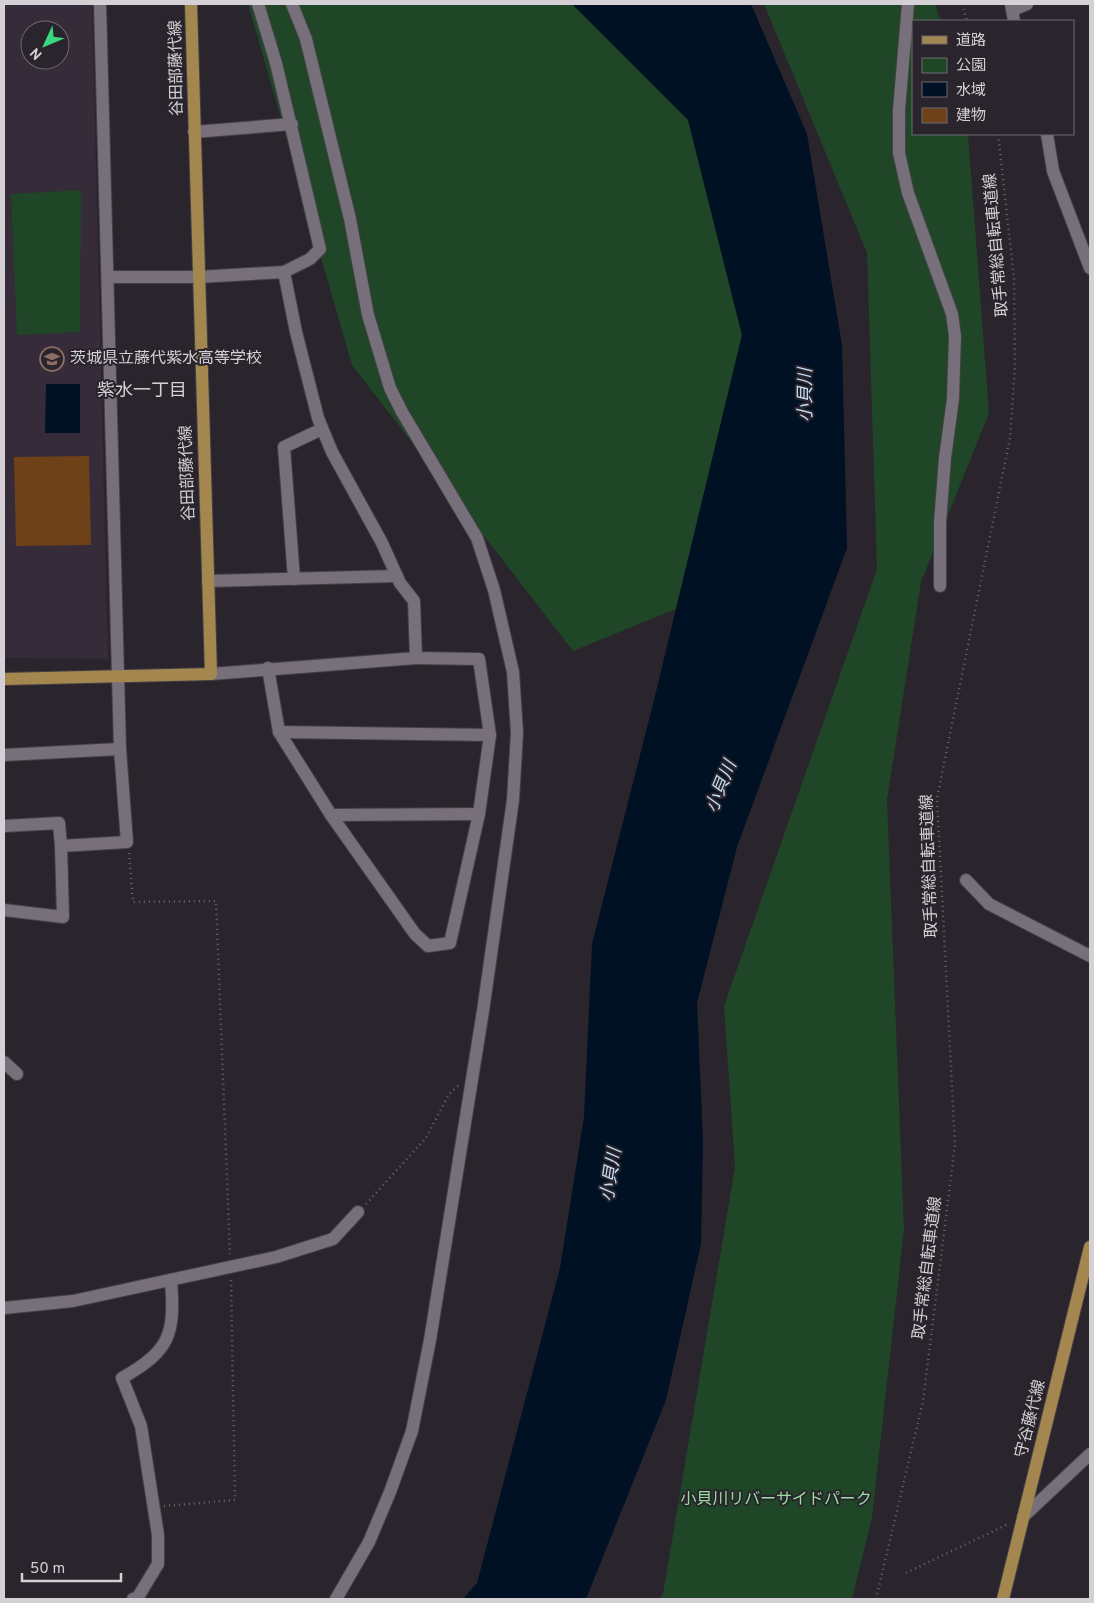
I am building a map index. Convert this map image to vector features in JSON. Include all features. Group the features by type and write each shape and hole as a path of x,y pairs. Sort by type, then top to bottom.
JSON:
{"main road":[{"name":"谷田部藤代線","path":"192,4 198,277 211,674"},
{"path":"4,679 211,674"},
{"name":"守谷藤代線","path":"1002,1599 1090,1247"}],"street":[{"path":"62,846 127,842 120,749 109,277 100,4"},
{"path":"109,277 198,277 284,272 310,259 320,249 292,124 258,4"},
{"path":"292,4 306,39 350,219 368,314 390,388 405,418 477,538 494,590 513,672 517,733 513,800 472,1074 442,1270 412,1431 390,1492 369,1542 336,1599"},
{"path":"908,4 899,110 899,153 908,193 952,314 956,336 953,399 945,458 940,523 940,586"},
{"path":"1013,12 1027,4"},
{"path":"194,132 292,124"},
{"path":"1047,135 1053,171 1090,268"},
{"path":"284,272 296,332 322,429 332,452 382,543 396,576 414,601 416,658"},
{"path":"294,579 284,447 322,429"},
{"path":"208,581 396,576"},
{"path":"211,674 268,668 416,658 479,659 490,735 478,814 450,943 428,946 415,934 331,815 279,732 268,668"},
{"path":"279,732 490,735"},
{"path":"4,755 120,749"},
{"path":"331,815 478,814"},
{"path":"4,826 59,823 62,846 63,917 4,910"},
{"path":"966,880 989,904 1090,956"},
{"path":"4,1062 17,1074"},
{"path":"4,1308 73,1301 276,1257 334,1239 358,1212"},
{"path":"133,1599 138,1597 158,1564 154,1507 141,1426 122,1378 146,1364 167,1339 173,1316 171,1280"},
{"path":"1023,1517 1090,1454"}],"path":[{"path":"962,4 967,20"},
{"name":"取手常総自転車道線","path":"876,1599 922,1401 954,1145 937,798 1010,438 1015,366 1014,278 998,135"},
{"path":"127,842 133,902 216,901 231,1267 235,1500 154,1507"},
{"path":"358,1212 426,1138 449,1094 472,1074"},
{"path":"906,1573 1023,1517"}],"shaded area":[{"name":"茨城県立藤代紫水高等学校","path":"4,4 92,4 108,659 4,658"}],"green space":[{"path":"248,4 572,4 688,120 742,335 676,609 573,651 352,365"},
{"name":"小貝川リバーサイドパーク","path":"764,4 935,4 941,20 912,20 912,135 968,135 989,413 921,582 887,800 904,1230 872,1518 852,1599 659,1599 663,1594 735,1167 724,1006 877,569 867,253"},
{"path":"81,190 80,332 17,335 11,194"}],"water":[{"name":"小貝川","path":"572,4 751,4 807,134 842,345 847,548 737,847 697,1003 703,1141 701,1244 666,1400 586,1599 463,1599 477,1583 560,1268 584,1117 592,944 655,696 742,335 688,120"},
{"path":"46,384 80,384 80,433 45,433"}],"building":[{"path":"89,456 91,545 16,546 14,457"}],"place":[{"name":"茨城県立藤代紫水高等学校","path":"52,359"}],"district":[{"name":"紫水一丁目","path":"142,391"}]}
